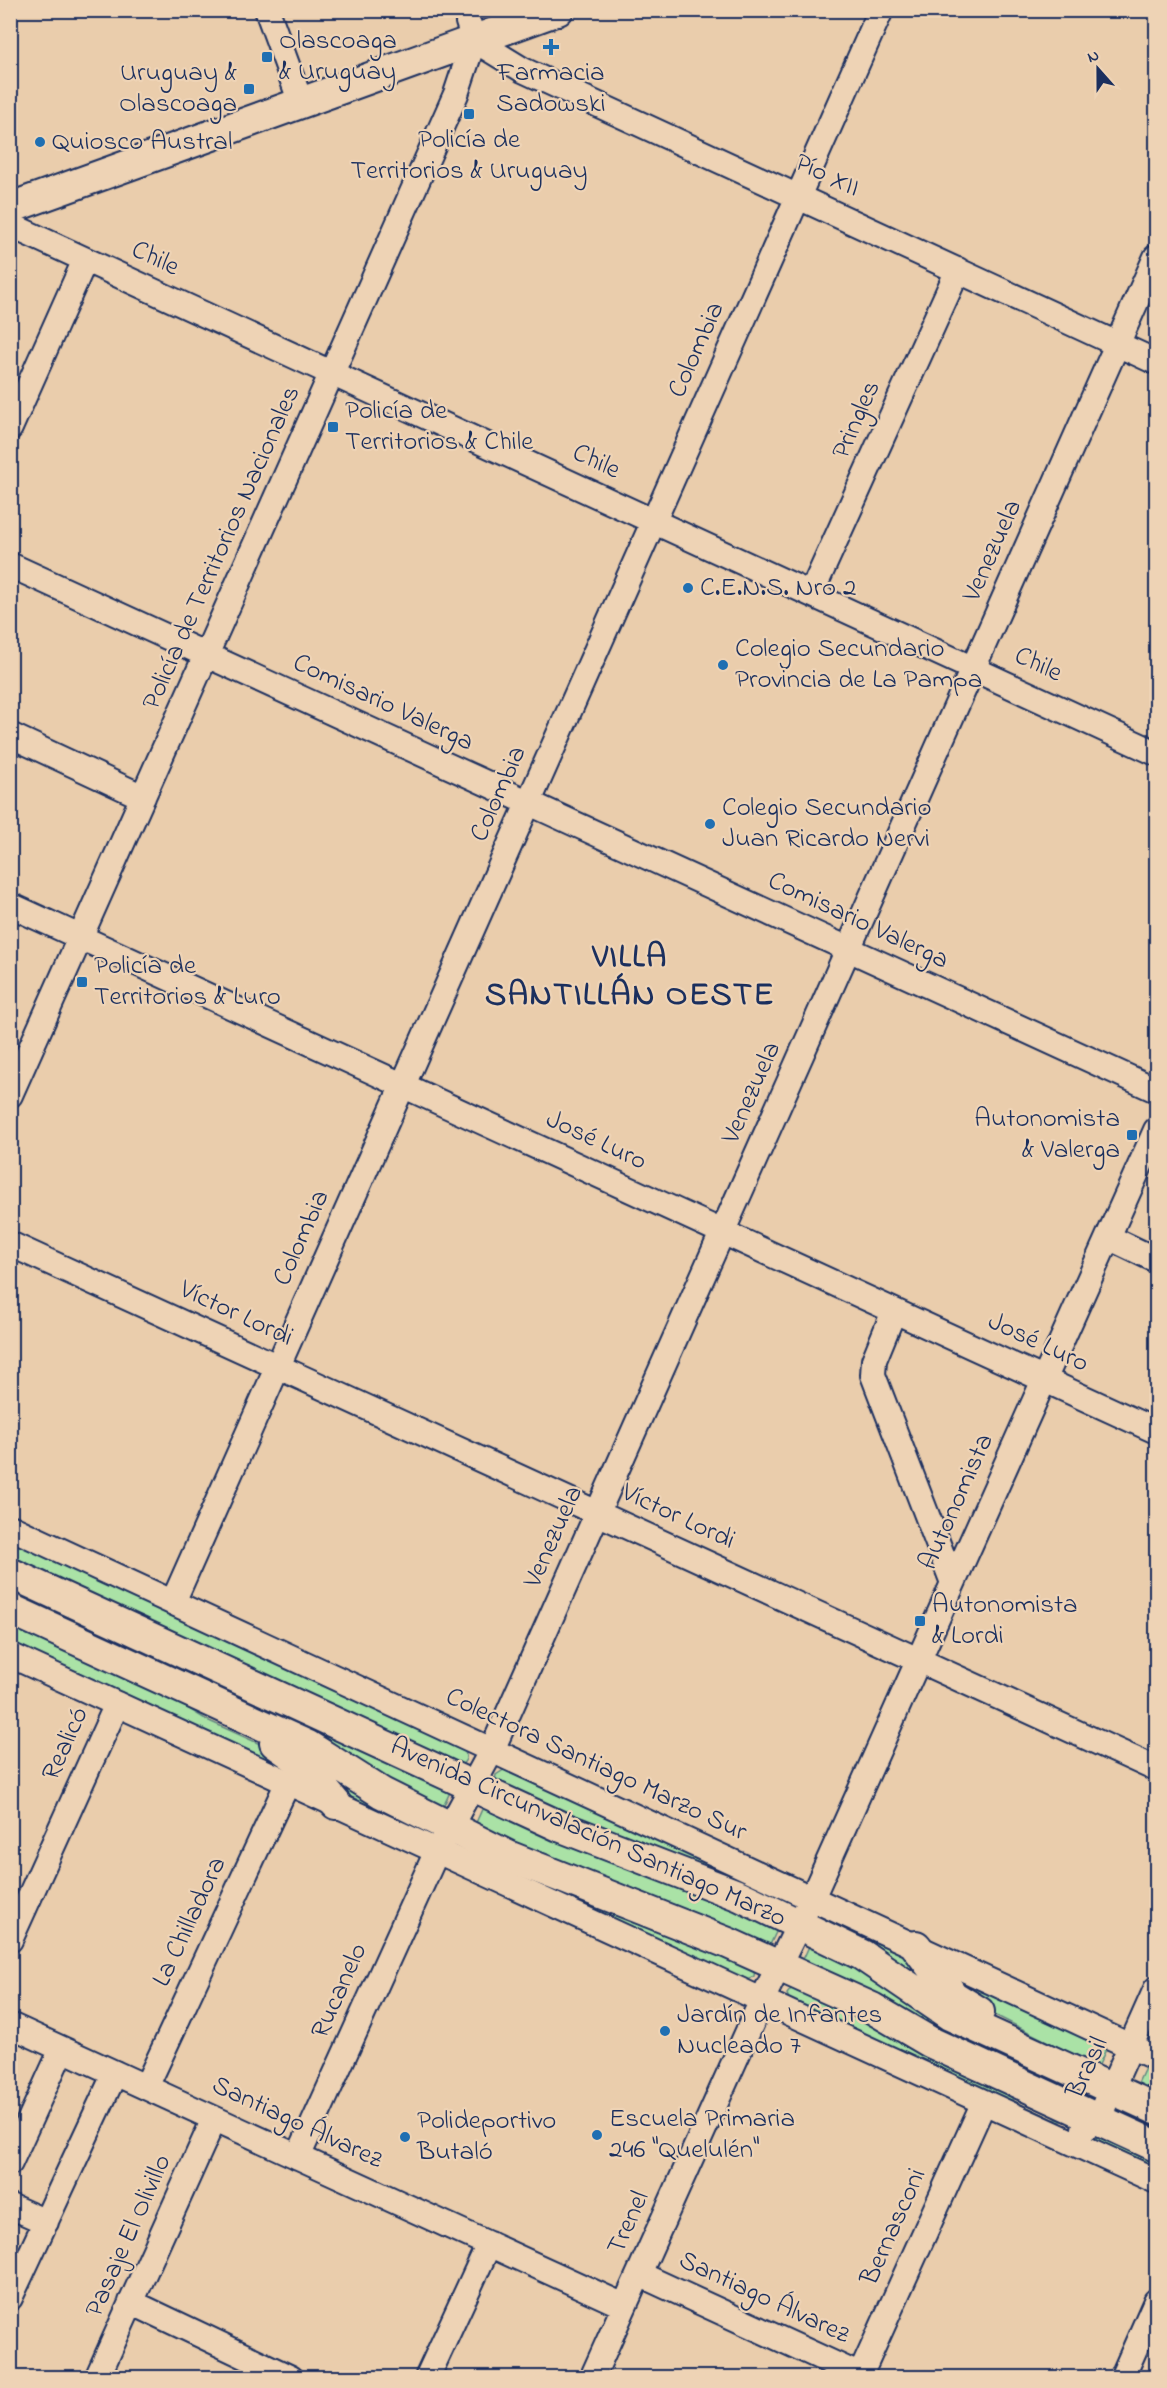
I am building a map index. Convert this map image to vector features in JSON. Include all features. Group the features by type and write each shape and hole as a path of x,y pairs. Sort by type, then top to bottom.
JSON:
{"main road":[{"path":"471,31 499,10"},
{"path":"10,208 298,94 471,31 558,10"},
{"path":"10,187 298,94"},
{"name":"Avenida Circunvalación Santiago Marzo","path":"10,1573 568,1830 715,1885 874,1963 941,2010 1156,2109"},
{"name":"Avenida Circunvalación Santiago Marzo","path":"10,1609 308,1746 381,1793 444,1839 530,1865 693,1927 872,2008 930,2042 1156,2146"},
{"path":"172,1683 204,1708 289,1751 336,1804"},
{"path":"916,1946 960,2002 1047,2046 1083,2076"}],"street":[{"path":"267,10 298,94"},
{"name":"Colombia","path":"173,1602 881,10"},
{"name":"Pío XII","path":"471,31 523,70 1156,362"},
{"name":"Policía de Territorios Nacionales","path":"12,1086 81,937 456,94 471,31"},
{"name":"Chile","path":"10,225 1156,753"},
{"name":"Venezuela","path":"444,1839 492,1750 1156,257"},
{"path":"10,428 85,260"},
{"name":"Pringles","path":"812,594 958,270"},
{"name":"Comisario Valerga","path":"10,565 1156,1090"},
{"path":"10,735 143,797"},
{"name":"José Luro","path":"10,905 1156,1431"},
{"name":"Autonomista","path":"812,1898 1156,1130"},
{"path":"1108,1237 1156,1260"},
{"name":"Víctor Lordi","path":"10,1244 1156,1769"},
{"path":"894,1311 874,1360 873,1375 953,1583"},
{"name":"Colectora Santiago Marzo Sur","path":"10,1527 1156,2058"},
{"path":"10,1655 336,1804 444,1839 762,2000 1156,2181"},
{"name":"Realicó","path":"10,1940 117,1704"},
{"name":"La Chilladora","path":"146,2087 288,1782"},
{"name":"Rucanelo","path":"298,2157 444,1839"},
{"name":"Trenel","path":"592,2378 762,2000 812,1898"},
{"name":"Brasil","path":"1045,2130 1078,2131 1098,2119 1156,1989"},
{"name":"Santiago Álvarez","path":"10,2025 624,2306"},
{"path":"10,2163 62,2049"},
{"path":"10,2298 116,2073"},
{"name":"Bernasconi","path":"862,2377 984,2102"},
{"name":"Pasaje El Olivillo","path":"97,2378 214,2119"},
{"path":"10,2206 46,2222"},
{"path":"427,2378 489,2244"},
{"name":"Santiago Álvarez","path":"639,2274 862,2377"},
{"path":"1122,2378 1156,2301"},
{"path":"131,2302 246,2368 291,2378"}],"green space":[{"path":"11,1537 463,1749 466,1753 466,1760 461,1765 11,1563"},
{"path":"11,1583 451,1790 443,1807 11,1599"},
{"path":"11,1619 139,1678 207,1720 280,1753 303,1776 11,1646"},
{"path":"312,1762 430,1832 430,1834 345,1797"},
{"path":"505,1769 748,1880 748,1883 621,1841 495,1782 496,1775"},
{"path":"484,1805 703,1891 777,1930 769,1947 529,1854 475,1825"},
{"path":"498,1867 755,1969 754,1976 746,1982"},
{"path":"824,1917 904,1952 948,2000 822,1921"},
{"path":"810,1944 1084,2092 1079,2099 802,1962"},
{"path":"944,1972 1107,2047 1098,2067 971,2003"},
{"path":"793,1986 1005,2089 1014,2101 1053,2119 1071,2120 1053,2122 789,1999 787,1994"},
{"path":"1146,2066 1156,2067 1156,2098 1137,2085"},
{"path":"1106,2135 1156,2158 1156,2171 1087,2139"}],"place":[{"name":"Farmacia Sadowski","path":"551,47"},
{"name":"Olascoaga & Uruguay","path":"267,57"},
{"name":"Uruguay & Olascoaga","path":"249,89"},
{"name":"Policía de Territorios & Uruguay","path":"469,114"},
{"name":"Quiosco Austral","path":"40,142"},
{"name":"Policía de Territorios & Chile","path":"333,427"},
{"name":"C.E.N.S. Nro 2","path":"688,588"},
{"name":"Colegio Secundario Provincia de La Pampa","path":"723,665"},
{"name":"Colegio Secundario Juan Ricardo Nervi","path":"710,824"},
{"name":"Policía de Territorios & Luro","path":"82,982"},
{"name":"Autonomista & Valerga","path":"1132,1135"},
{"name":"Autonomista & Lordi","path":"920,1621"},
{"name":"Jardín de Infantes Nucleado 7","path":"665,2031"},
{"name":"Escuela Primaria 246 \"Quelulén\"","path":"597,2135"},
{"name":"Polideportivo Butaló","path":"405,2137"}],"district":[{"name":"VILLA SANTILLÁN OESTE","path":"630,977"}]}
